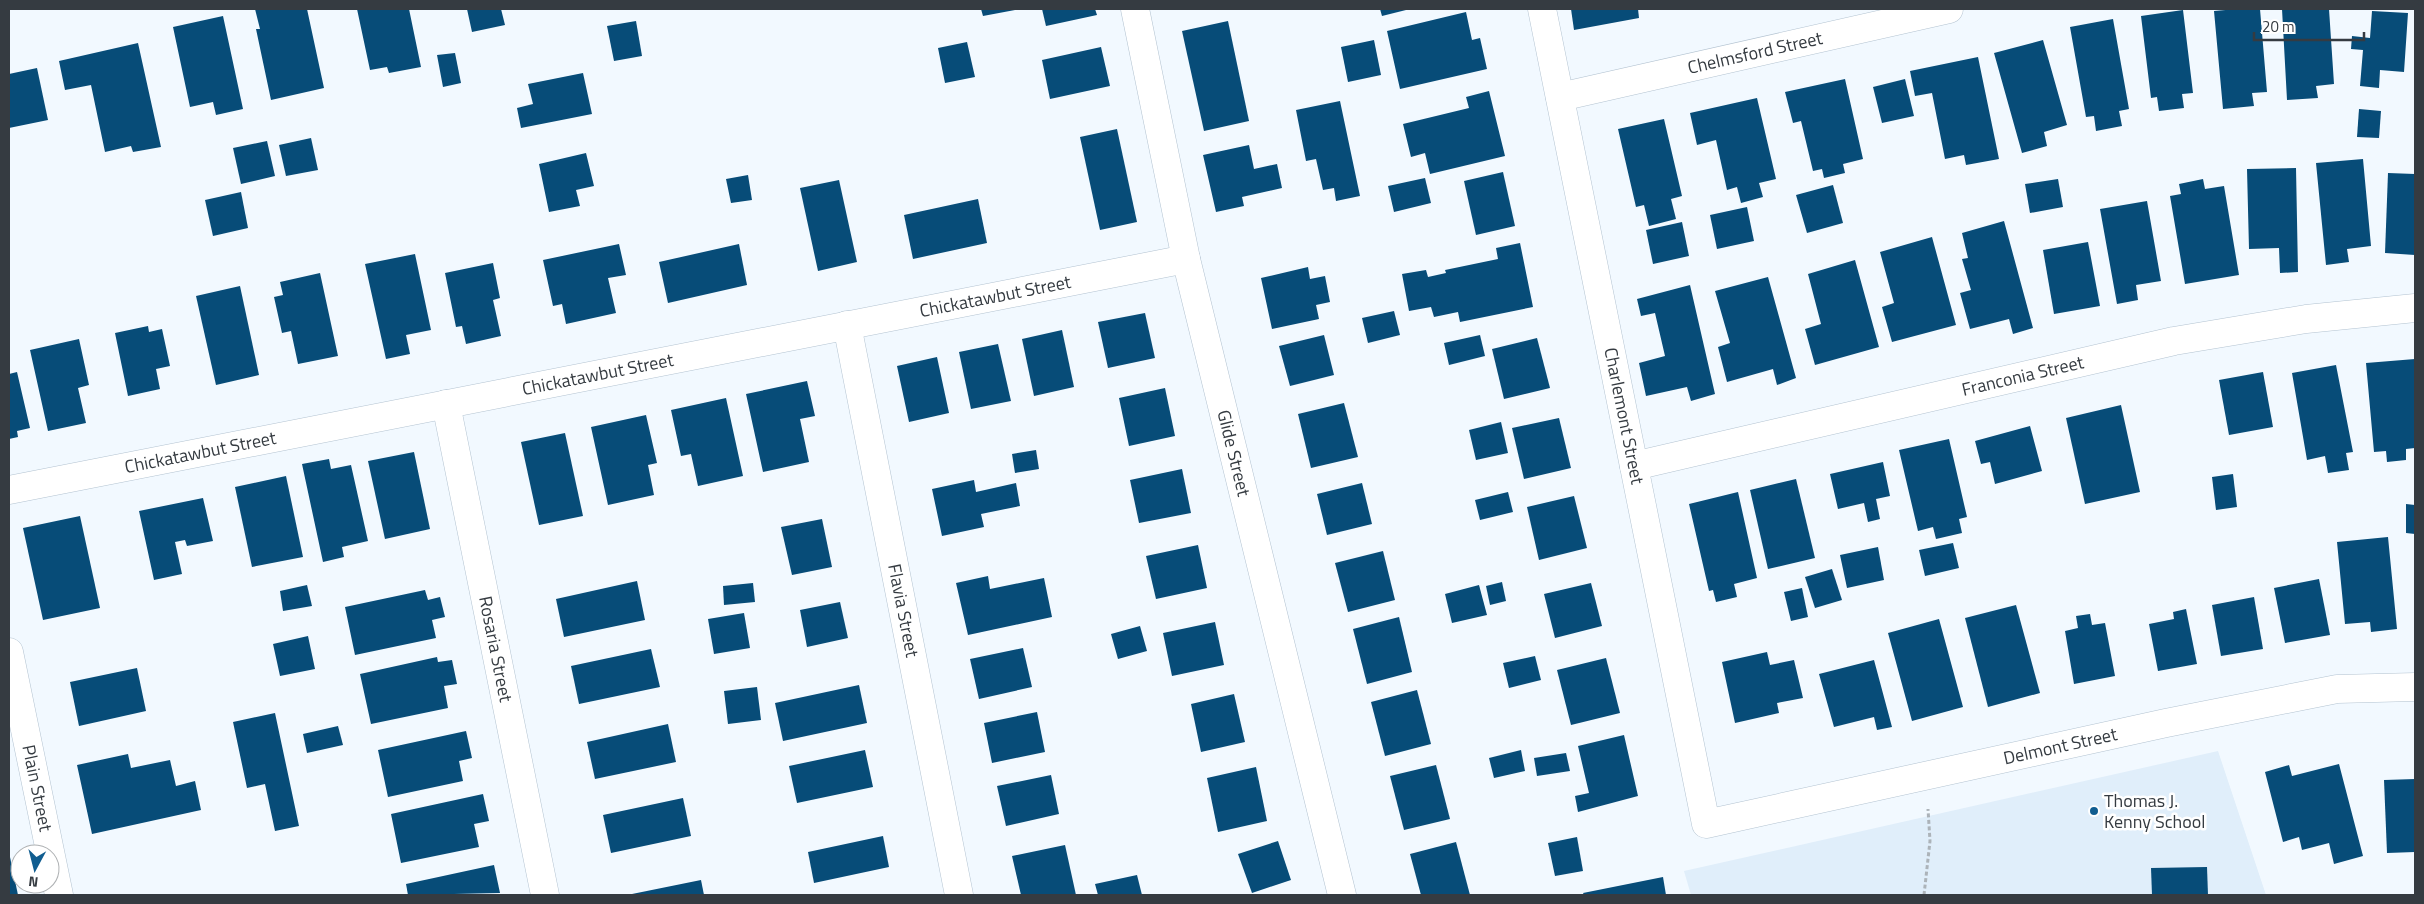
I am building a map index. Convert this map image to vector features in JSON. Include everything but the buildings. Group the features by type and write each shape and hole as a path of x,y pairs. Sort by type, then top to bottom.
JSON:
{"street":[{"name":"Glide Street","path":"1135,9 1186,259 1342,895"},
{"name":"Charlemont Street","path":"1542,9 1706,824"},
{"name":"Chelmsford Street","path":"1560,97 1949,9"},
{"name":"Chickatawbut Street","path":"9,490 1186,259"},
{"name":"Franconia Street","path":"1634,466 2174,340 2306,319 2415,308"},
{"name":"Flavia Street","path":"847,325 959,895"},
{"name":"Rosaria Street","path":"446,404 545,895"},
{"name":"Plain Street","path":"9,652 59,895"},
{"name":"Delmont Street","path":"1706,824 2337,689 2415,687"}],"path":[{"path":"1924,895 1930,841 1926,776"}],"shaded area":[{"name":"Thomas J. Kenny School","path":"2218,751 2266,895 1691,895 1684,871"}],"place":[{"name":"Thomas J. Kenny School","path":"2094,811"}]}
